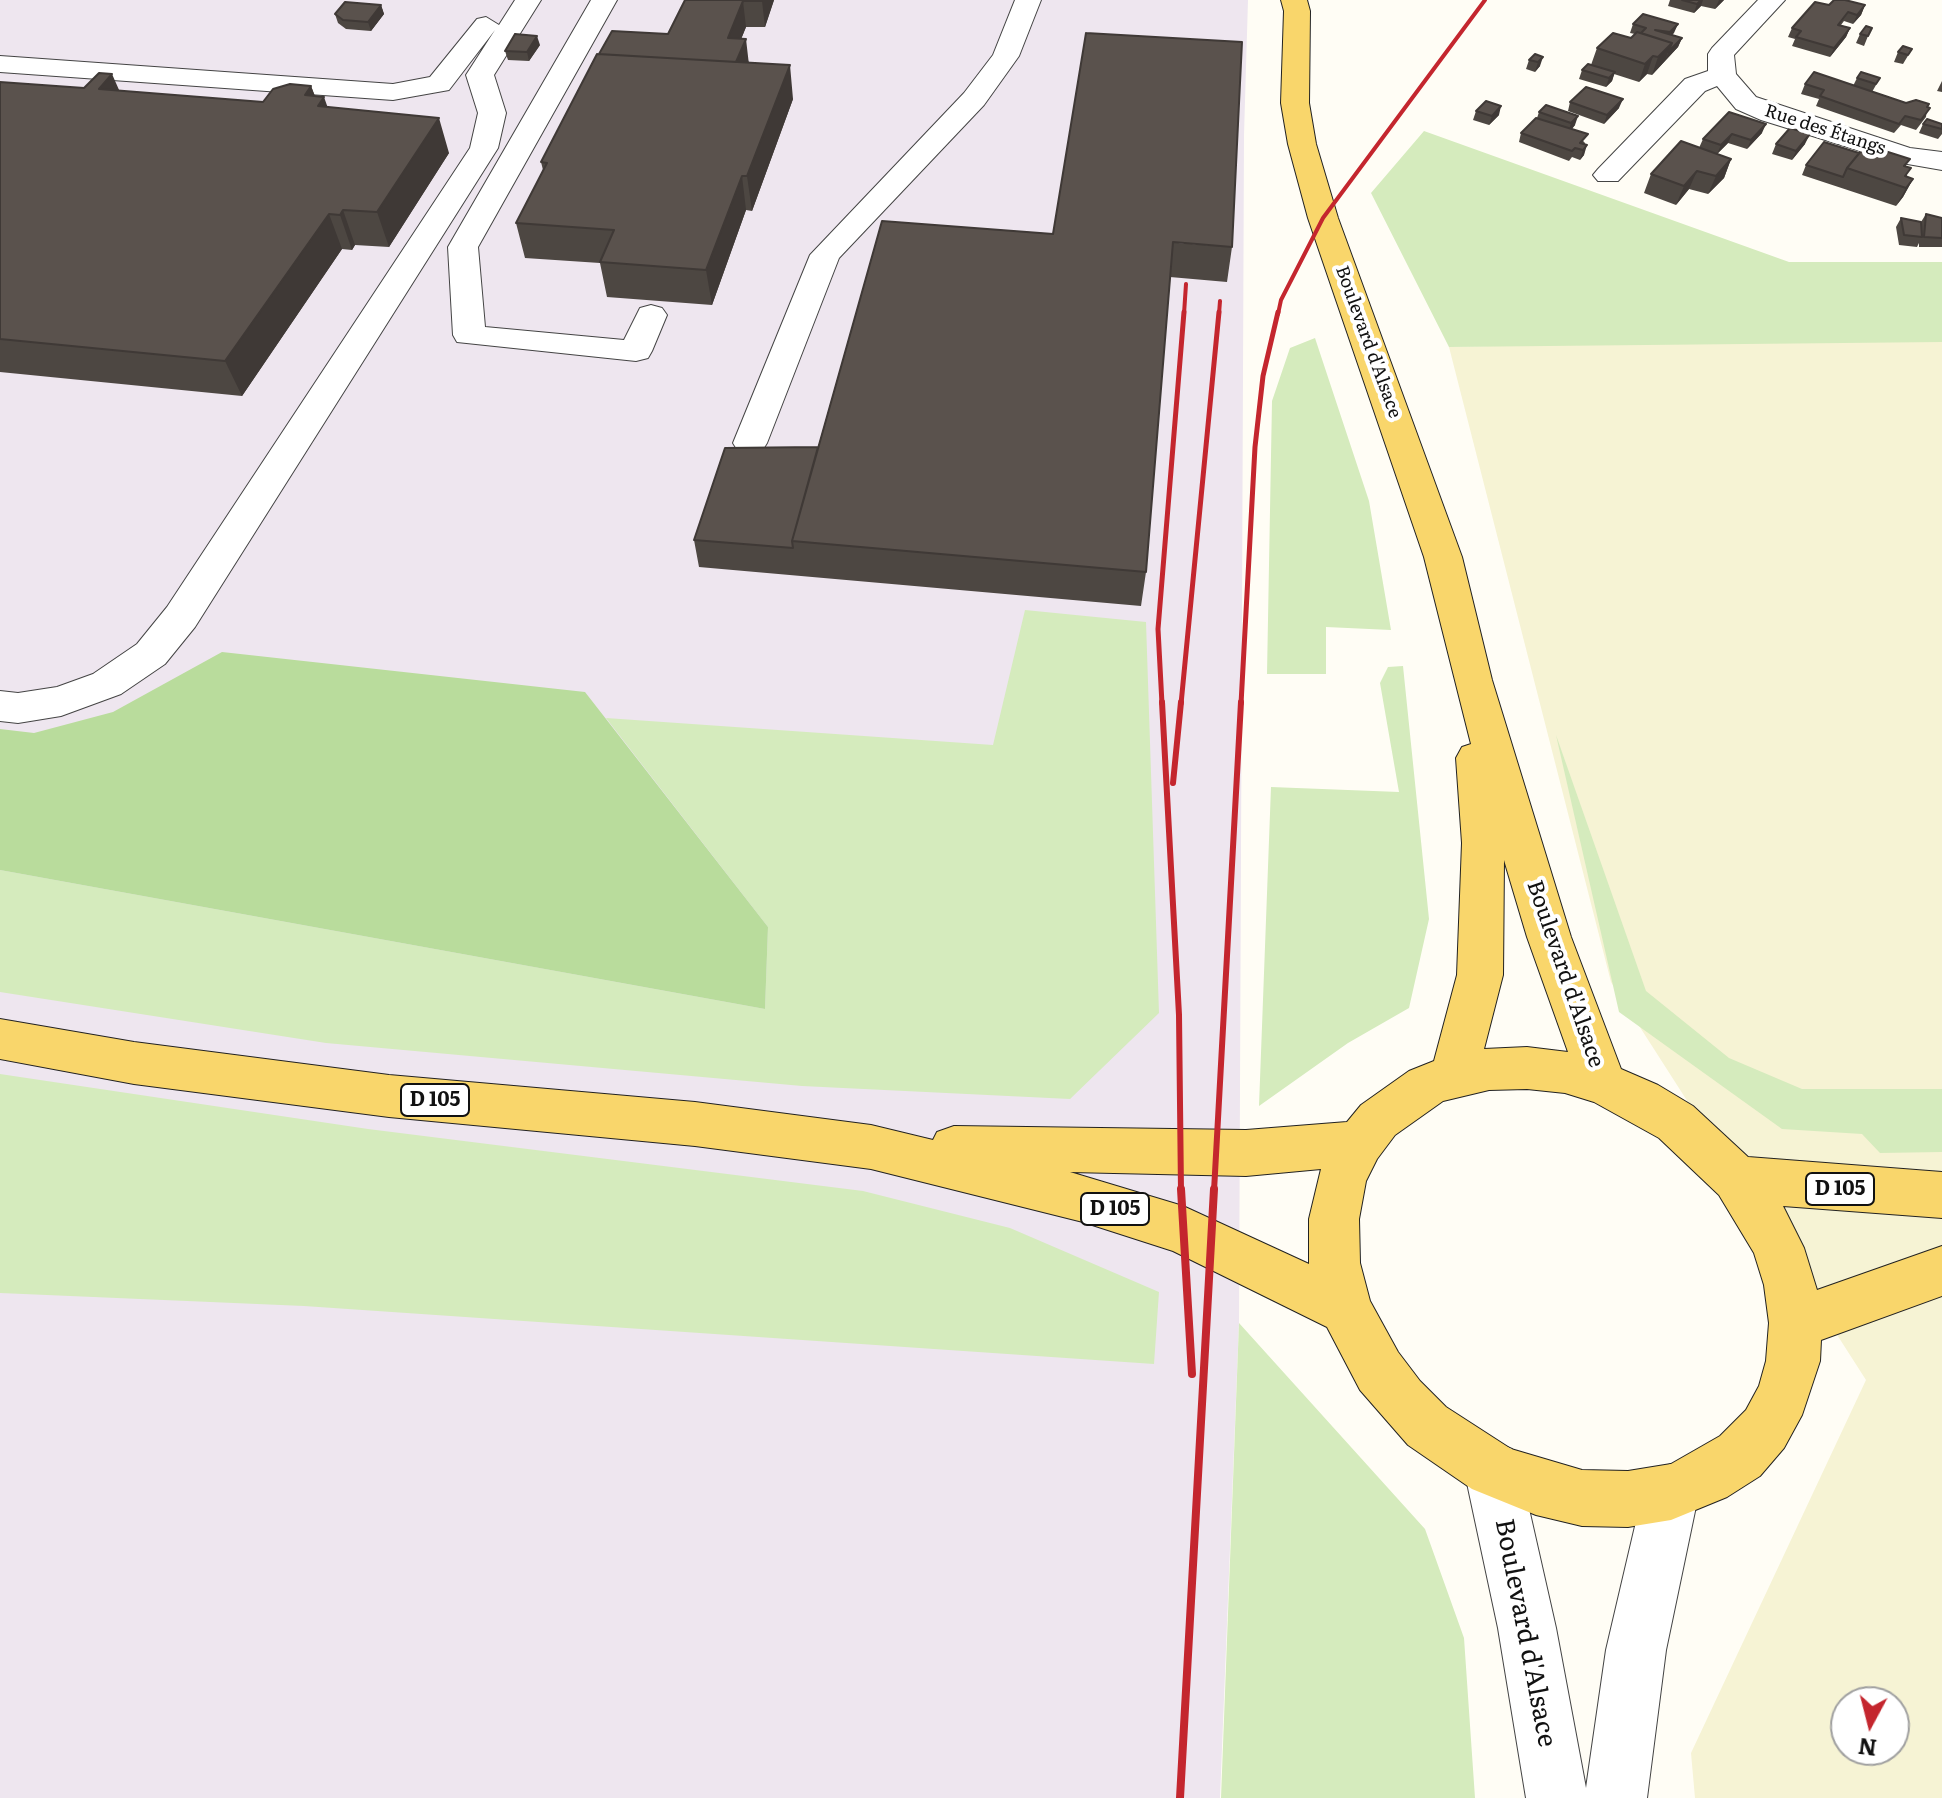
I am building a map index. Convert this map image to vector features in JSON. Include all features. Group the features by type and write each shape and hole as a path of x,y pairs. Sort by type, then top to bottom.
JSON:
{"main road":[{"name":"Boulevard d'Alsace","path":"1294,0 1297,11 1295,103 1302,144 1323,218 1443,557 1472,680 1549,937 1603,1083"},
{"name":"Boulevard d'Alsace","path":"1454,1075 1480,975 1483,843 1472,680"},
{"name":"D 105","path":"0,1039 134,1063 389,1096 695,1124 871,1147 1083,1199 1183,1230 1346,1309"},
{"path":"1527,1068 1565,1072 1603,1083 1641,1100 1676,1122 1709,1149 1737,1179 1760,1212 1778,1248 1790,1285 1795,1323 1793,1361 1783,1396 1765,1429 1740,1456 1707,1477 1671,1492 1628,1499 1582,1498 1536,1487 1492,1469 1438,1433 1401,1400 1372,1361 1346,1309 1334,1263 1334,1219 1342,1178 1360,1143 1378,1120 1400,1101 1454,1075 1489,1069 1527,1068"},
{"name":"D 105","path":"871,1147 1246,1153 1360,1143"},
{"name":"D 105","path":"1737,1179 1942,1195"},
{"path":"1795,1323 1942,1271"}],"street":[{"path":"0,64 393,92 439,84 460,62 503,0"},
{"path":"0,706 18,708 61,701 107,684 151,654 181,617 484,148 492,113 480,75 528,0"},
{"path":"604,0 463,247 469,335 636,351 651,315"},
{"path":"750,443 825,255 974,99 1006,56 1028,0"},
{"path":"1608,175 1695,85 1722,75 1721,54 1772,0"},
{"name":"Rue des Étangs","path":"1722,75 1746,103 1771,114 1906,156 1942,161"},
{"name":"Boulevard d'Alsace","path":"1492,1469 1527,1628 1557,1798"},
{"path":"1616,1798 1636,1650 1671,1492"}],"shaded area":[{"path":"0,0 1248,0 1244,135 1239,1323 1220,1798 0,1798"},
{"path":"1857,337 1942,338 1942,1798 1695,1798 1691,1753 1866,1380 1611,982 1449,347"}],"green space":[{"path":"1424,131 1789,262 1942,262 1942,342 1449,347 1371,193"},
{"path":"1315,338 1369,501 1391,630 1326,627 1326,674 1267,674 1272,401 1290,348"},
{"path":"1025,610 1146,622 1159,1013 1070,1099 802,1086 326,1043 0,992 0,870 765,1009 768,927 606,718 993,745"},
{"path":"222,652 585,692 768,927 765,1009 0,870 0,729 34,733 113,712"},
{"path":"1403,666 1429,919 1409,1008 1348,1043 1259,1106 1271,787 1399,792 1380,683 1388,667"},
{"path":"1556,735 1646,991 1729,1058 1802,1089 1942,1089 1942,1152 1880,1153 1862,1134 1782,1129 1619,1012"},
{"path":"0,1074 368,1129 863,1191 1010,1228 1159,1292 1154,1364 304,1306 0,1293"},
{"path":"1239,1323 1425,1529 1464,1638 1475,1798 1221,1798"}],"building":[{"path":"685,0 762,0 743,1 728,38 746,39 736,62 599,54 612,31 668,34"},
{"path":"1834,0 1865,5 1857,15 1848,12 1838,25 1850,28 1834,48 1796,37 1801,31 1792,28 1815,2 1829,5"},
{"path":"345,2 381,5 368,22 343,20 335,14"},
{"path":"1643,14 1678,24 1670,32 1655,30 1682,38 1668,52 1672,43 1641,33 1646,28 1633,24"},
{"path":"1866,26 1872,28 1868,36 1860,34"},
{"path":"1637,32 1672,43 1658,57 1653,56 1645,64 1597,48 1613,33 1631,38"},
{"path":"1086,33 1242,42 1232,247 1173,242 1146,572 792,541 882,221 1053,234"},
{"path":"515,34 537,36 527,52 505,51"},
{"path":"1903,46 1912,49 1908,55 1898,52"},
{"path":"597,54 790,65 706,270 600,262 614,230 516,223 547,163 541,162"},
{"path":"1535,54 1543,57 1538,62 1529,60"},
{"path":"1588,64 1615,72 1609,78 1582,70"},
{"path":"1814,72 1906,103 1916,100 1929,104 1927,107 1930,108 1921,120 1905,116 1899,124 1820,96 1824,90 1805,84"},
{"path":"1861,72 1880,78 1876,84 1857,78"},
{"path":"99,73 112,74 99,89 263,102 273,89 290,84 311,86 305,95 324,97 318,106 439,118 377,212 343,210 340,215 329,214 225,361 0,339 0,82 84,88"},
{"path":"1586,87 1623,99 1607,115 1570,102"},
{"path":"1486,101 1501,106 1492,116 1476,111"},
{"path":"1546,105 1578,116 1571,123 1539,112"},
{"path":"1729,112 1766,124 1751,140 1732,134 1721,145 1703,139"},
{"path":"1536,118 1588,134 1580,143 1587,145 1583,150 1575,148 1572,151 1521,133"},
{"path":"1927,119 1942,124 1942,129 1923,124"},
{"path":"1790,128 1810,134 1796,151 1776,144"},
{"path":"1681,141 1731,159 1716,176 1697,171 1684,186 1651,174"},
{"path":"1824,142 1859,153 1843,177 1806,165"},
{"path":"1866,145 1910,159 1904,166 1911,168 1905,176 1913,179 1906,188 1847,168"},
{"path":"1926,214 1942,218 1942,238 1924,237"},
{"path":"1901,218 1921,222 1922,237 1904,235"},
{"path":"818,447 792,541 793,548 694,540 725,448"}],"railway":[{"path":"1278,314 1281,300 1323,218 1485,0"},
{"path":"1184,314 1186,284"},
{"path":"1219,314 1220,301"},
{"path":"1162,704 1158,629 1184,312"},
{"path":"1181,704 1219,312"},
{"path":"1241,704 1255,447 1263,376 1278,312"},
{"path":"1162,702 1179,1015 1181,1191"},
{"path":"1173,783 1181,702"},
{"path":"1214,1191 1241,702"},
{"path":"1181,1189 1192,1374"},
{"path":"1180,1798 1214,1189"}]}
